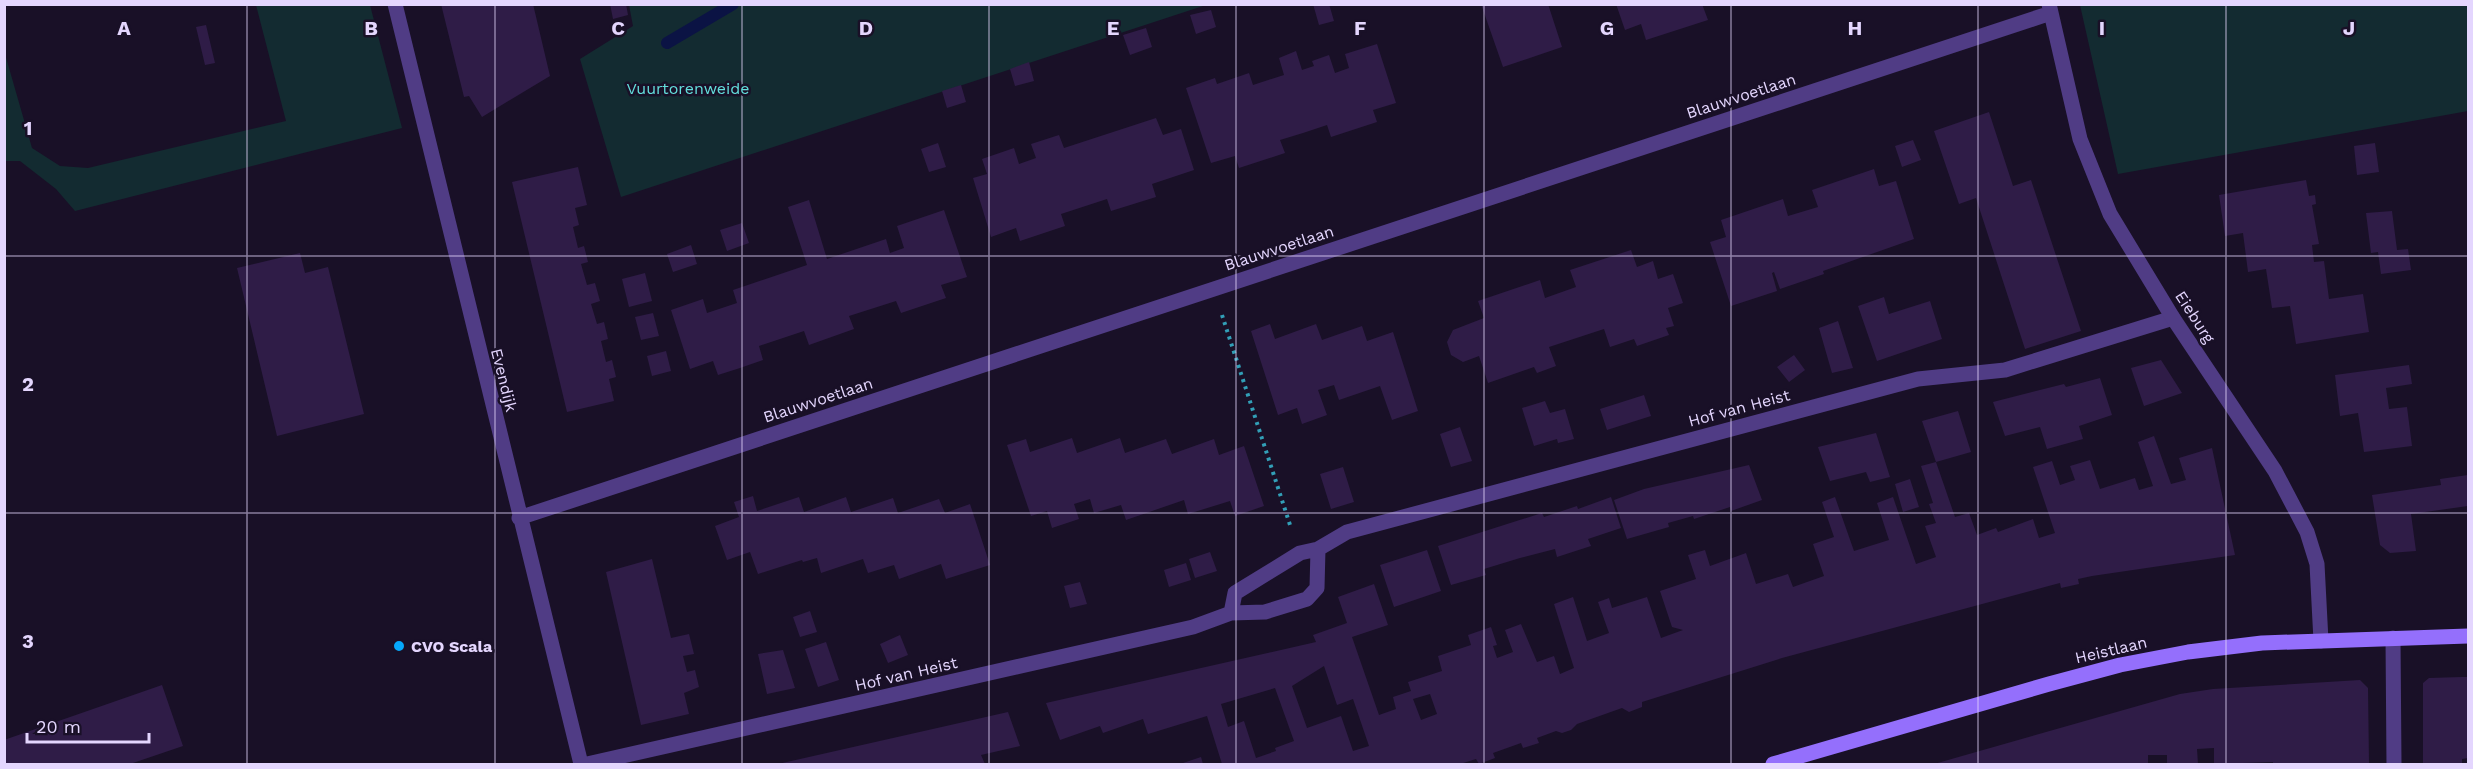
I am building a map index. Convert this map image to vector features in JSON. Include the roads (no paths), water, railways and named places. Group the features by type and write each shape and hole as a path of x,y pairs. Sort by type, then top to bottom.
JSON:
{"main road":[{"name":"Heistlaan","path":"1773,765 1868,735 2120,665 2188,652 2262,643 2469,636"}],"street":[{"name":"Evendijk","path":"394,4 581,765"},
{"name":"Blauwvoetlaan","path":"519,518 2050,9"},
{"name":"Eieburg","path":"2050,9 2080,140 2091,172 2110,214 2173,318 2275,471 2307,532 2317,564 2321,641"},
{"name":"Hof van Heist","path":"1231,613 1235,593 1300,553 1318,549 1347,532 1918,379 2005,370 2173,318"},
{"name":"Hof van Heist","path":"587,765 1193,627 1231,613 1265,612 1307,599 1317,588 1318,549"},
{"path":"2393,639 2394,765"}],"waterway":[{"path":"667,43 733,4"}],"place":[{"name":"CVO Scala","path":"399,646"}],"park label":[{"name":"Vuurtorenweide","path":"688,88"}]}
